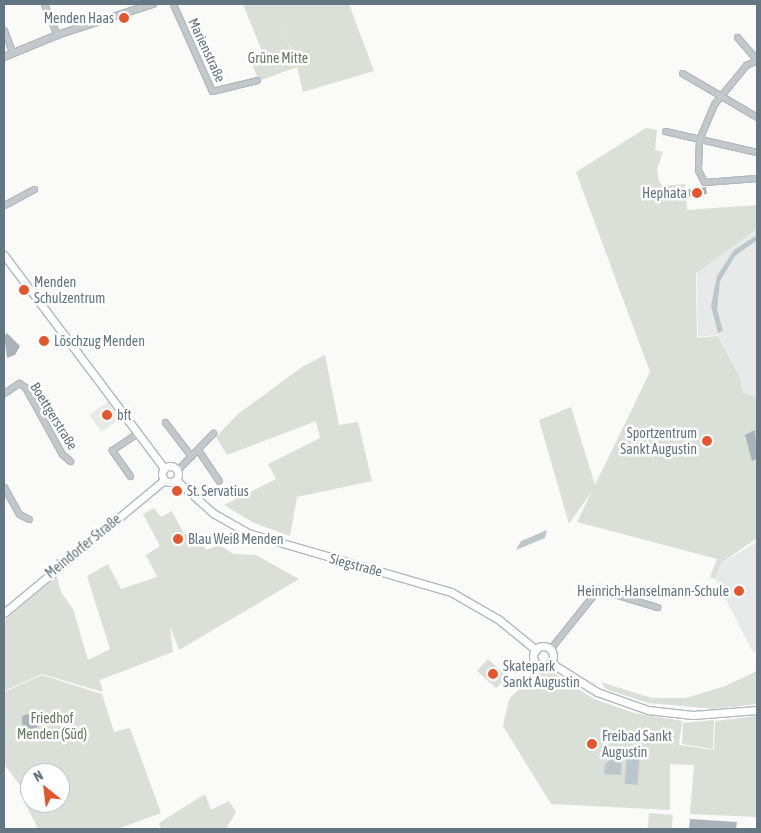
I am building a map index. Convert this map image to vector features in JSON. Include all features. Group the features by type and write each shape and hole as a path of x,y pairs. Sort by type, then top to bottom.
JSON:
{"main road":[{"path":"4,256 164,468 164,480 176,480 177,470 171,466 164,468"},
{"name":"Meindorfer Straße","path":"4,613 164,480"},
{"name":"Siegstraße","path":"176,480 213,513 248,533 451,592 498,619 536,650 537,664 546,666 551,663"},
{"path":"536,650 550,649 551,663 597,692 648,710 693,716 757,710"}],"street":[{"path":"44,4 56,35"},
{"path":"4,57 56,35 153,4"},
{"name":"Marienstraße","path":"173,4 212,91 257,80"},
{"path":"4,30 12,52"},
{"path":"737,36 757,60 746,65 722,97 714,104 699,138 699,175 704,182 757,178"},
{"path":"682,73 757,117"},
{"path":"665,131 757,152"},
{"path":"4,205 34,189"},
{"name":"Boettgerstraße","path":"4,394 19,383 70,461"},
{"path":"165,422 191,456"},
{"path":"130,476 112,450 137,433"},
{"path":"177,470 213,433"},
{"path":"198,450 219,481"},
{"path":"4,487 19,514 29,519"},
{"path":"550,649 598,589 657,607"}],"shaded area":[{"path":"757,229 757,398 743,393 739,378 718,335 698,337 697,272"},
{"path":"757,235 757,240 735,256 720,281 717,309 723,331 718,333 711,306 717,276 734,250"},
{"path":"109,401 121,418 101,432 89,415"},
{"path":"547,530 545,538 516,550 521,541"},
{"name":"Heinrich-Hanselmann-Schule","path":"757,542 757,651 753,652 715,579 721,563"},
{"path":"627,751 640,752 638,785 625,784"},
{"path":"616,755 622,755 621,775 604,774 605,764"}],"green space":[{"name":"Grüne Mitte","path":"243,4 349,4 374,71 303,92 297,67 259,81 250,59 263,54"},
{"path":"646,128 657,130 655,150 663,152 657,169 659,181 663,186 685,184 687,210 757,205 757,229 696,273 697,338 718,336 740,378 743,393 757,398 757,538 721,563 715,579 710,577 717,559 577,522 592,491 569,524 539,420 571,407 595,485 650,372 576,172"},
{"path":"325,355 339,425 358,422 372,481 297,497 290,536 254,523 224,505 276,479 268,464 320,438 316,421 227,455 216,437 238,414 302,367"},
{"path":"154,508 161,517 172,511 184,534 197,533 206,550 219,545 234,554 256,555 299,579 179,650 170,626 173,652 100,680 103,692 42,674 4,691 4,621 57,576 61,592 73,609 88,660 110,649 87,576 108,564 121,589 157,577 146,555 160,546 143,514"},
{"name":"Skatepark Sankt Augustin","path":"488,659 507,677 496,688 477,671"},
{"name":"Freibad Sankt Augustin","path":"551,671 594,699 634,713 682,721 679,745 714,750 715,721 757,716 757,817 690,814 694,765 670,764 670,810 551,804 503,726 509,699 537,672"},
{"path":"757,671 757,704 715,709 648,703 606,689 601,682 652,698 686,698 725,686"},
{"name":"Friedhof Menden (Süd)","path":"42,675 102,694 114,732 130,728 161,813 118,829 38,829 30,813 70,813 70,763 20,763 20,785 4,764 4,692"},
{"path":"714,720 713,749 682,744 683,723"},
{"path":"205,794 211,810 229,801 236,812 226,829 161,829 159,823"},
{"path":"649,813 673,815 672,829 648,829"}],"building":[{"name":"Hephata","path":"706,187 707,194 689,196 688,190"},
{"path":"7,333 20,346 15,355 7,358 4,336"},
{"path":"755,430 757,458 752,461 745,435"},
{"path":"29,714 39,723 38,727 23,732 22,716"},
{"path":"690,819 737,822 736,829 689,829"}],"place":[{"name":"Menden Haas","path":"124,18"},
{"name":"Hephata","path":"697,193"},
{"name":"Menden Schulzentrum","path":"24,290"},
{"name":"Löschzug Menden","path":"44,341"},
{"name":"bft","path":"107,415"},
{"name":"Sportzentrum Sankt Augustin","path":"707,441"},
{"name":"St. Servatius","path":"177,491"},
{"name":"Blau Weiß Menden","path":"178,539"},
{"name":"Heinrich-Hanselmann-Schule","path":"739,591"},
{"name":"Skatepark Sankt Augustin","path":"493,674"},
{"name":"Freibad Sankt Augustin","path":"592,744"}]}
